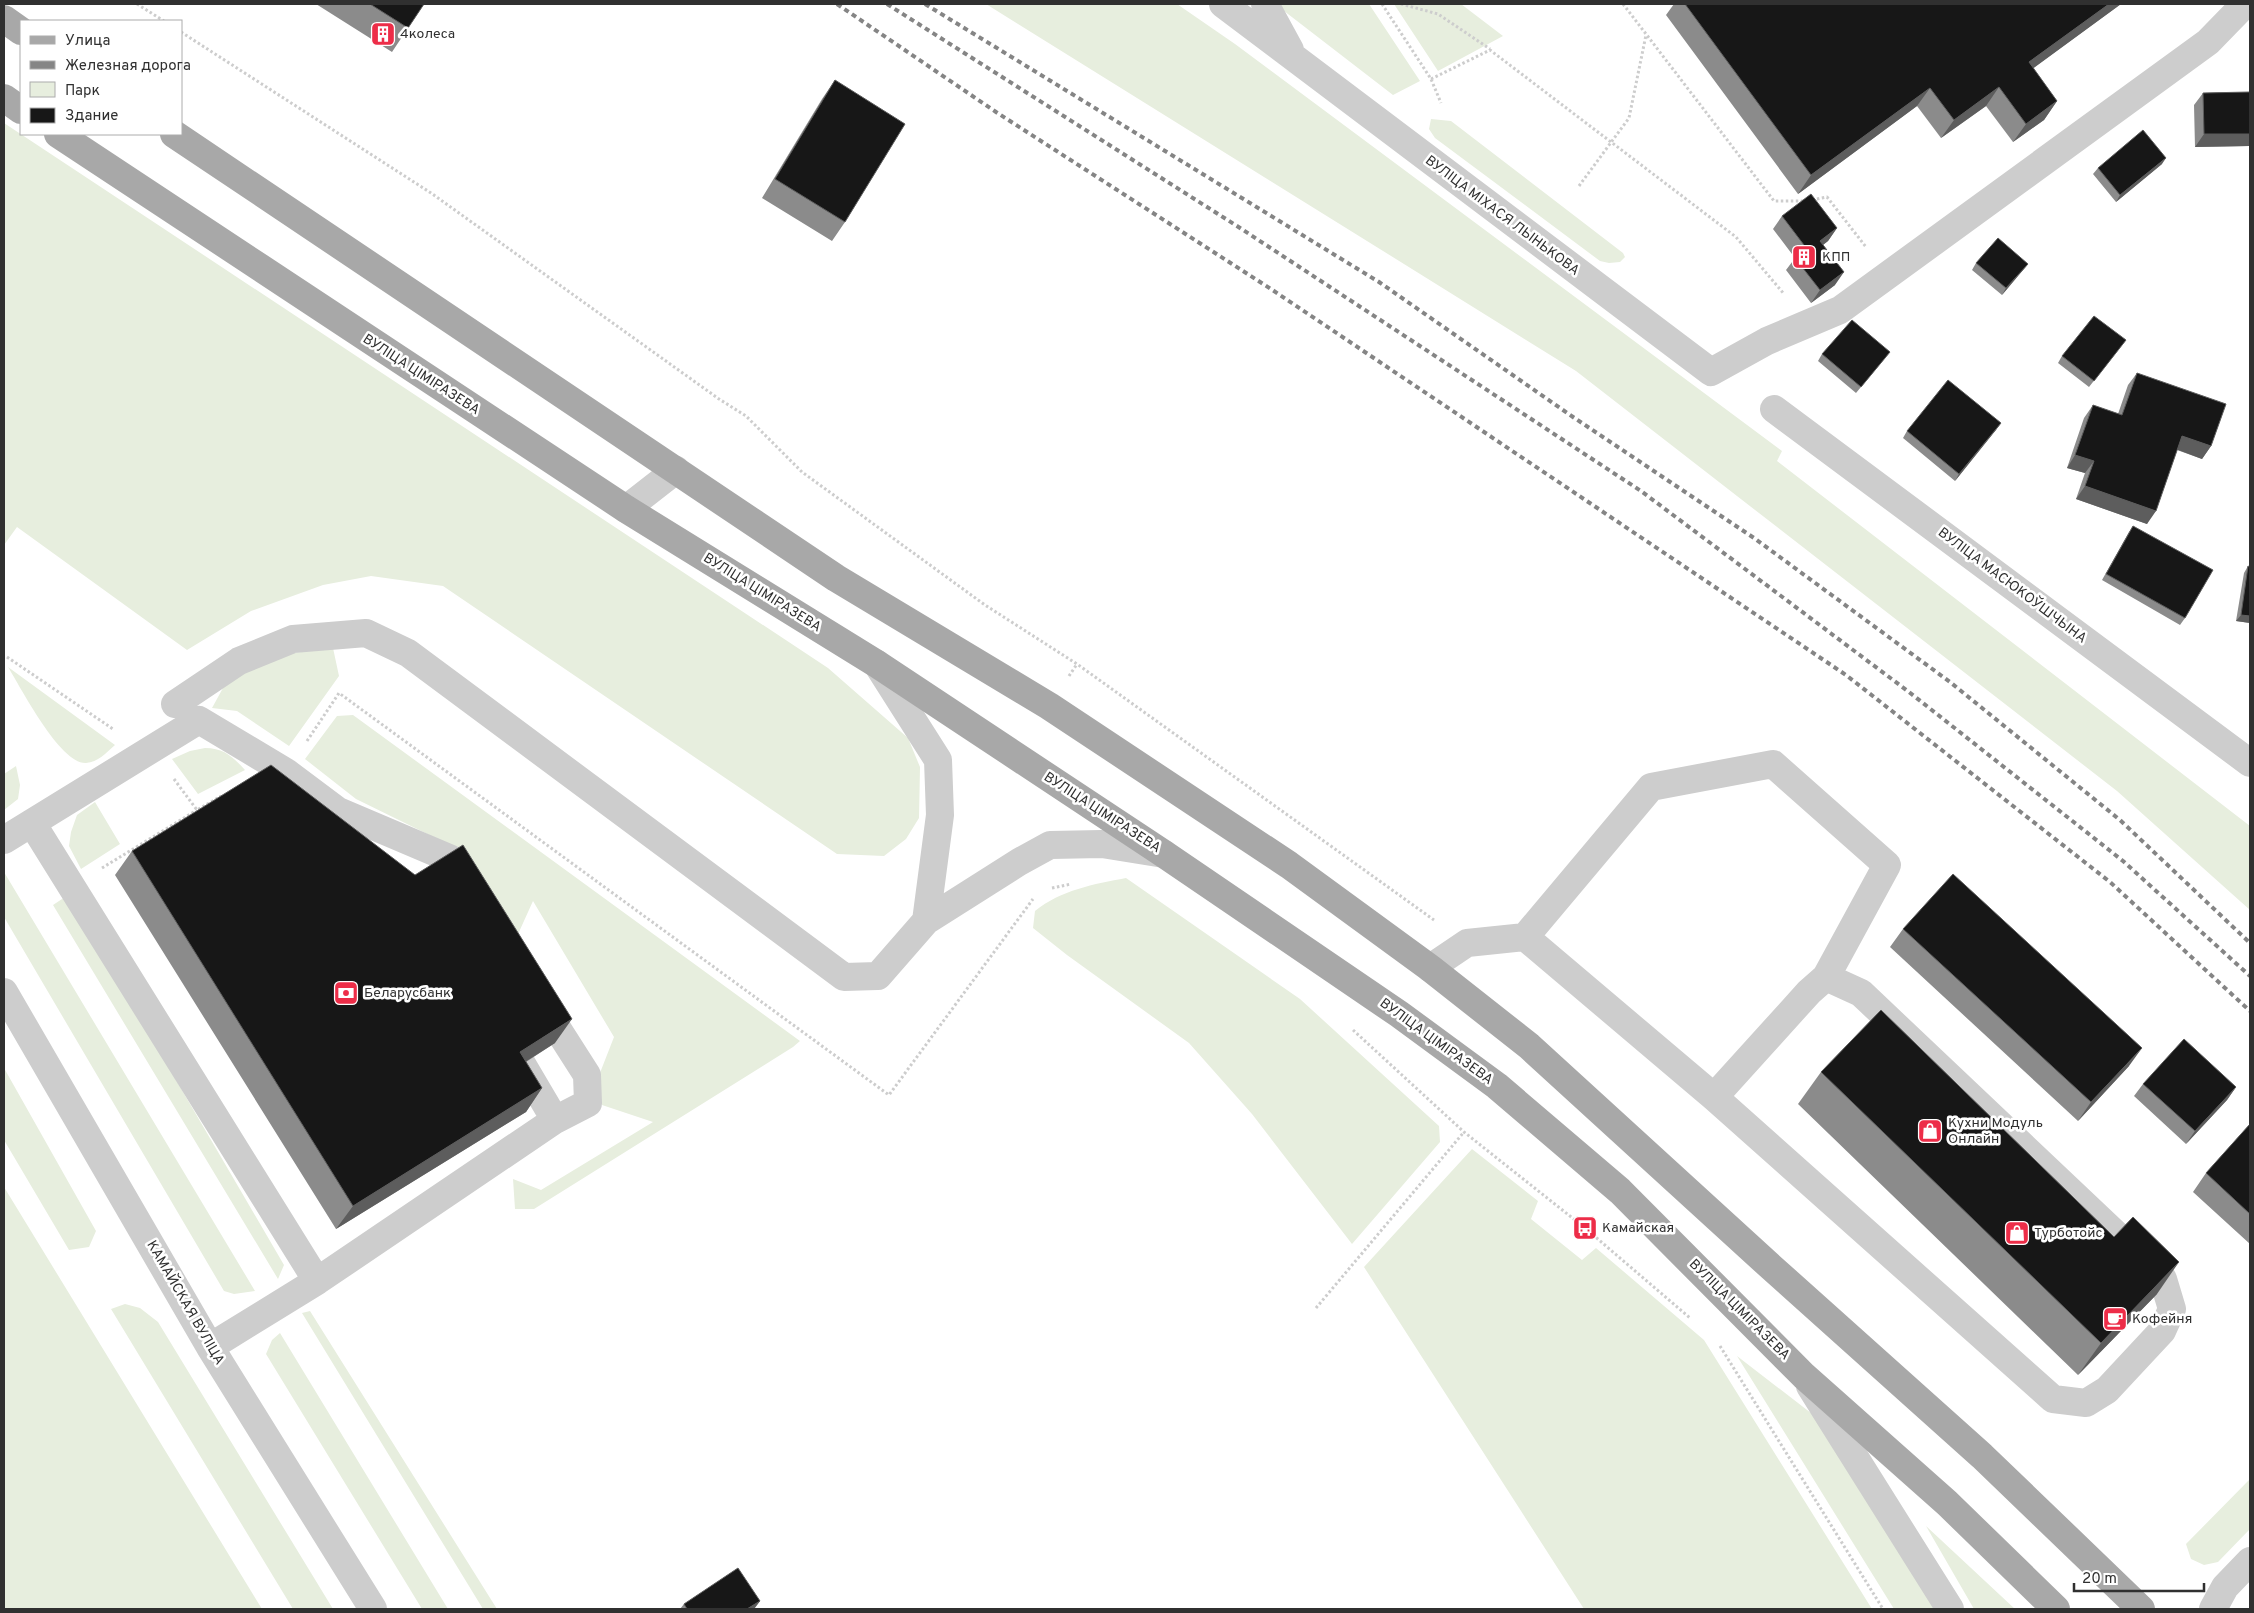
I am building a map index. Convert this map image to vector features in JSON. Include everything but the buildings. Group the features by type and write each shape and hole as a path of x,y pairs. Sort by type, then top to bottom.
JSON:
{"main road":[{"path":"4,19 20,30"},
{"path":"4,98 20,109"},
{"name":"ВУЛІЦА ЦІМІРАЗЕВА","path":"60,135 626,508 877,664 1164,854 1399,1014 1497,1086 1620,1191 1804,1376 1947,1503 2056,1609"},
{"path":"175,135 836,578 1049,706 1264,849 1430,968 1529,1046 1982,1456 2141,1609"}],"street":[{"name":"ВУЛІЦА МІХАСЯ ЛЫНЬКОВА","path":"1223,4 1712,372 1767,341 1808,325"},
{"name":"ВУЛІЦА МІХАСЯ ЛЫНЬКОВА","path":"1265,4 1294,58"},
{"path":"1808,325 1840,310 2208,42 2245,4"},
{"name":"ВУЛІЦА МАСЮКОЎШЧЫНА","path":"1774,409 2250,764"},
{"path":"626,508 676,470"},
{"path":"175,704 239,660 293,639 366,633 408,653 844,977 878,976 926,921 1019,862 1050,845 1102,844 1164,854"},
{"path":"877,664 938,760 940,815 926,921"},
{"path":"4,840 199,720 286,772 338,811 378,854"},
{"path":"1430,968 1467,943 1525,937 1651,787 1773,764 1887,865 1826,977 1809,992 1714,1097"},
{"path":"338,811 451,859 482,909"},
{"path":"32,823 317,1281"},
{"path":"1525,937 1714,1097 2053,1399 2086,1403 2106,1390 2162,1331 2172,1309 2163,1279 1861,993 1826,977"},
{"path":"210,1347 317,1281 555,1120 588,1103 587,1075 529,984"},
{"name":"КАМАЙСКАЯ ВУЛІЦА","path":"4,992 210,1347 373,1609"},
{"path":"522,1064 555,1120"},
{"path":"1804,1376 1950,1609"},
{"path":"2213,1609 2225,1587 2250,1561"}],"path":[{"path":"136,4 162,20"},
{"path":"1382,4 1431,79 1441,103"},
{"path":"1401,4 1438,14 1490,50 1736,237 1808,325"},
{"path":"1623,4 1774,201 1810,201 1827,197 1887,276"},
{"path":"182,33 431,193 719,400 746,416 802,472 985,605 1077,664 1467,943"},
{"path":"1579,186 1629,118 1647,34"},
{"path":"1431,79 1490,50"},
{"path":"72,887 197,810"},
{"path":"1316,1308 1464,1132 1585,1228 1693,1320"},
{"path":"1714,1338 1883,1609"}],"green space":[{"path":"986,4 1177,4 1235,44 1782,451 1777,461 2250,826 2250,910 2117,791 1576,371"},
{"path":"1275,4 1369,4 1420,81 1393,95"},
{"path":"1394,4 1461,4 1503,36 1438,71"},
{"path":"1431,119 1451,121 1623,253 1625,257 1620,262 1609,263 1600,261 1435,138 1429,129"},
{"path":"4,123 828,668 908,738 920,767 919,818 906,839 884,856 837,854 443,586 371,576 323,585 251,611 187,650 17,527 4,545"},
{"path":"333,648 339,676 289,746 237,711 212,708 229,677 293,653"},
{"path":"8,667 115,745 102,757 94,761 86,763 76,760 53,739"},
{"path":"353,715 800,1041 534,1209 515,1209 513,1179 541,1190 653,1122 602,1105 595,1093 598,1078 614,1037 533,901 514,943 460,850 356,799 305,759 337,716"},
{"path":"212,748 228,754 245,770 198,794 172,759 190,751"},
{"path":"16,766 20,785 18,799 4,810 4,774"},
{"path":"95,802 120,844 81,869 69,846 71,832 77,815"},
{"path":"4,872 255,1291 234,1294 224,1291 4,917"},
{"path":"1126,878 1300,999 1439,1126 1440,1142 1352,1244 1252,1114 1189,1043 1067,955 1033,928 1035,911 1056,898 1078,889"},
{"path":"68,895 284,1265 278,1279 53,905"},
{"path":"4,1068 96,1231 89,1247 69,1250 4,1140"},
{"path":"1472,1149 1538,1201 1531,1219 1582,1260 1596,1248 1704,1340 1872,1609 1584,1609 1364,1267"},
{"path":"4,1187 262,1609 4,1609"},
{"path":"125,1304 140,1308 158,1322 333,1609 293,1609 111,1309"},
{"path":"310,1311 497,1609 483,1609 302,1313"},
{"path":"280,1333 448,1609 422,1609 266,1354 272,1340"},
{"path":"1737,1356 1820,1420 1936,1609 1894,1609"},
{"path":"2250,1479 2250,1529 2218,1562 2204,1565 2191,1559 2186,1544"},
{"path":"1926,1526 2015,1609 1974,1609"}],"railway":[{"path":"837,4 996,112 1271,289 1846,675 2110,882 2250,1011"},
{"path":"887,4 1237,226 1641,491 1909,692 2123,861 2250,976"},
{"path":"925,4 1379,282 1573,417 1754,538 1950,682 2120,820 2250,943"}],"place":[{"name":"4колеса","path":"383,34"},
{"name":"КПП","path":"1804,257"},
{"name":"Беларусбанк","path":"346,993"},
{"name":"Кухни Модуль Онлайн","path":"1930,1131"},
{"name":"Камайская","path":"1585,1228"},
{"name":"Турботойс","path":"2017,1233"},
{"name":"Кофейня","path":"2115,1319"}]}
